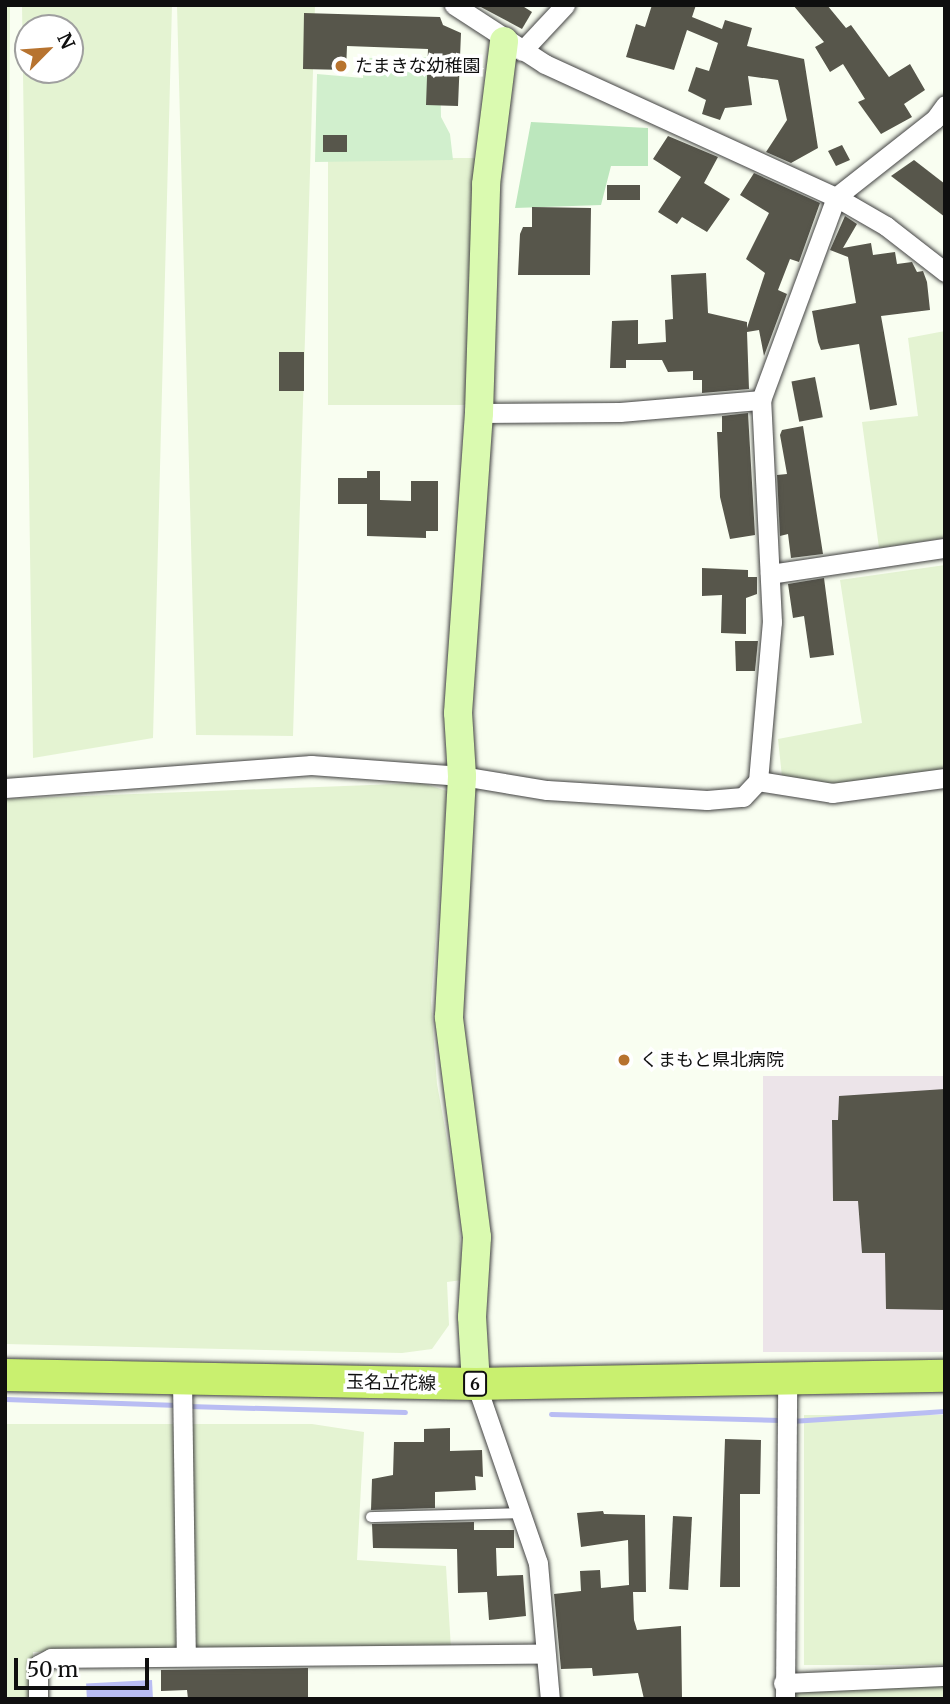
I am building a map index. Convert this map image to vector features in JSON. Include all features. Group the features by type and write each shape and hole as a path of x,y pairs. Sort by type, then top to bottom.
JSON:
{"main road":[{"name":"玉名立花線","path":"5,1375 182,1389 945,1376"}],"street":[{"path":"454,5 513,46 836,197 886,226 945,272"},
{"path":"550,1699 543,1654 538,1563 477,1384 472,1317 477,1237 449,1017 462,776 458,713 479,414 486,184 513,46 565,5"},
{"path":"5,788 311,765 462,776 547,790 707,800 743,797 758,781 772,622 761,400 836,197 942,115"},
{"path":"479,414 632,412 761,400"},
{"path":"770,574 945,548"},
{"path":"758,781 832,793 945,778"},
{"path":"788,1377 784,1691 945,1676"},
{"path":"182,1389 186,1656"},
{"path":"38,1699 38,1665 51,1658 543,1654"}],"lane":[{"path":"371,1517 521,1513"}],"shaded area":[{"path":"763,1076 945,1076 945,1352 763,1352"}],"green space":[{"path":"5,5 10,5 5,755"},
{"path":"22,5 172,5 153,738 33,758 23,84 84,84 84,14 22,14"},
{"path":"177,5 315,5 293,736 196,735"},
{"path":"440,57 441,117 450,134 453,160 315,162 317,74 363,78 364,58"},
{"path":"531,122 648,128 648,166 611,166 601,205 515,208"},
{"path":"328,158 477,158 477,405 328,405"},
{"path":"945,331 945,538 879,548 862,422 918,416 908,338"},
{"path":"945,565 945,770 836,784 782,777 778,739 862,723 840,580"},
{"path":"422,783 447,791 431,1001 437,1084 458,1200 462,1280 447,1282 449,1325 432,1349 402,1353 5,1344 5,799"},
{"path":"804,1415 945,1415 945,1665 804,1665"},
{"path":"5,1424 312,1424 364,1432 357,1560 446,1566 451,1649 33,1652 33,1699 5,1699"},
{"path":"945,1677 945,1699 786,1699 783,1683"}],"water":[{"path":"152,1680 153,1699 87,1699 86,1683"}],"building":[{"path":"477,5 521,5 532,12 522,29"},
{"path":"652,5 696,5 692,17 722,29 725,20 752,28 747,46 804,59 818,148 791,163 766,152 787,120 778,80 748,76 752,105 725,108 720,120 702,114 706,100 688,91 696,67 709,71 718,43 687,30 674,70 626,57 636,24 645,27"},
{"path":"793,5 827,5 846,28 851,25 889,77 910,64 925,90 904,104 912,117 881,134 858,102 865,99 843,64 830,72 815,47 824,42"},
{"name":"たまきな幼稚園","path":"304,13 440,17 443,25 461,33 458,106 426,105 428,49 347,46 346,70 303,69"},
{"path":"323,135 347,135 347,152 323,152"},
{"path":"668,136 718,157 704,183 730,199 707,232 682,217 677,224 658,212 681,177 653,159"},
{"path":"842,145 850,160 836,166 828,151"},
{"path":"914,160 945,184 945,217 891,176"},
{"path":"754,173 820,203 799,262 790,259 778,290 787,294 764,356 759,330 747,332 749,389 702,393 702,380 693,380 693,371 668,372 662,360 626,360 626,368 610,368 612,321 638,320 638,344 666,342 665,320 673,319 671,275 706,273 708,313 747,322 747,328 765,273 746,259 769,213 740,195"},
{"path":"607,185 640,185 640,200 607,200"},
{"path":"532,207 591,208 590,275 518,275 520,234 523,227 532,227"},
{"path":"845,216 857,224 843,248 871,243 873,255 895,252 897,264 912,262 917,272 923,271 927,282 930,310 881,316 897,405 870,410 859,344 821,350 818,342 812,311 856,303 848,257 830,250"},
{"path":"279,352 304,352 304,391 279,391"},
{"path":"815,377 823,417 799,422 791,382"},
{"path":"748,413 755,535 730,539 720,497 717,432 722,432 722,416"},
{"path":"803,426 823,554 791,558 788,534 780,536 777,475 787,474 780,435 782,430"},
{"path":"367,471 380,471 380,500 411,501 411,481 438,481 438,531 426,531 426,538 367,536 367,504 338,504 338,478 367,478"},
{"path":"702,568 748,570 748,577 757,577 757,594 746,598 746,634 721,633 722,595 702,596"},
{"path":"824,578 834,655 810,658 804,616 793,618 788,584"},
{"path":"735,641 758,641 755,671 736,671"},
{"path":"945,1089 945,1310 886,1309 885,1253 862,1253 858,1201 833,1201 832,1120 838,1120 839,1096"},
{"path":"450,1428 450,1451 482,1450 483,1477 475,1476 476,1490 435,1492 435,1508 371,1510 372,1479 393,1475 394,1442 424,1442 424,1429"},
{"path":"725,1439 761,1440 760,1494 740,1494 740,1587 720,1587"},
{"path":"603,1511 604,1514 645,1515 646,1592 633,1592 634,1620 637,1630 681,1626 682,1699 644,1699 638,1673 593,1676 592,1668 561,1669 554,1594 581,1591 580,1571 600,1570 601,1588 629,1585 628,1540 581,1547 577,1513"},
{"path":"673,1516 692,1517 688,1590 669,1589"},
{"path":"474,1522 474,1530 514,1530 514,1548 496,1548 497,1576 523,1575 526,1616 489,1620 487,1592 458,1593 457,1549 373,1548 372,1524"},
{"path":"308,1668 308,1699 188,1699 187,1690 161,1691 161,1670"}],"waterway":[{"path":"5,1399 178,1405"},
{"path":"188,1406 405,1412"},
{"path":"791,1421 945,1411"},
{"path":"551,1414 781,1420"}],"place":[{"name":"たまきな幼稚園","path":"341,66"},
{"name":"くまもと県北病院","path":"624,1060"}]}
